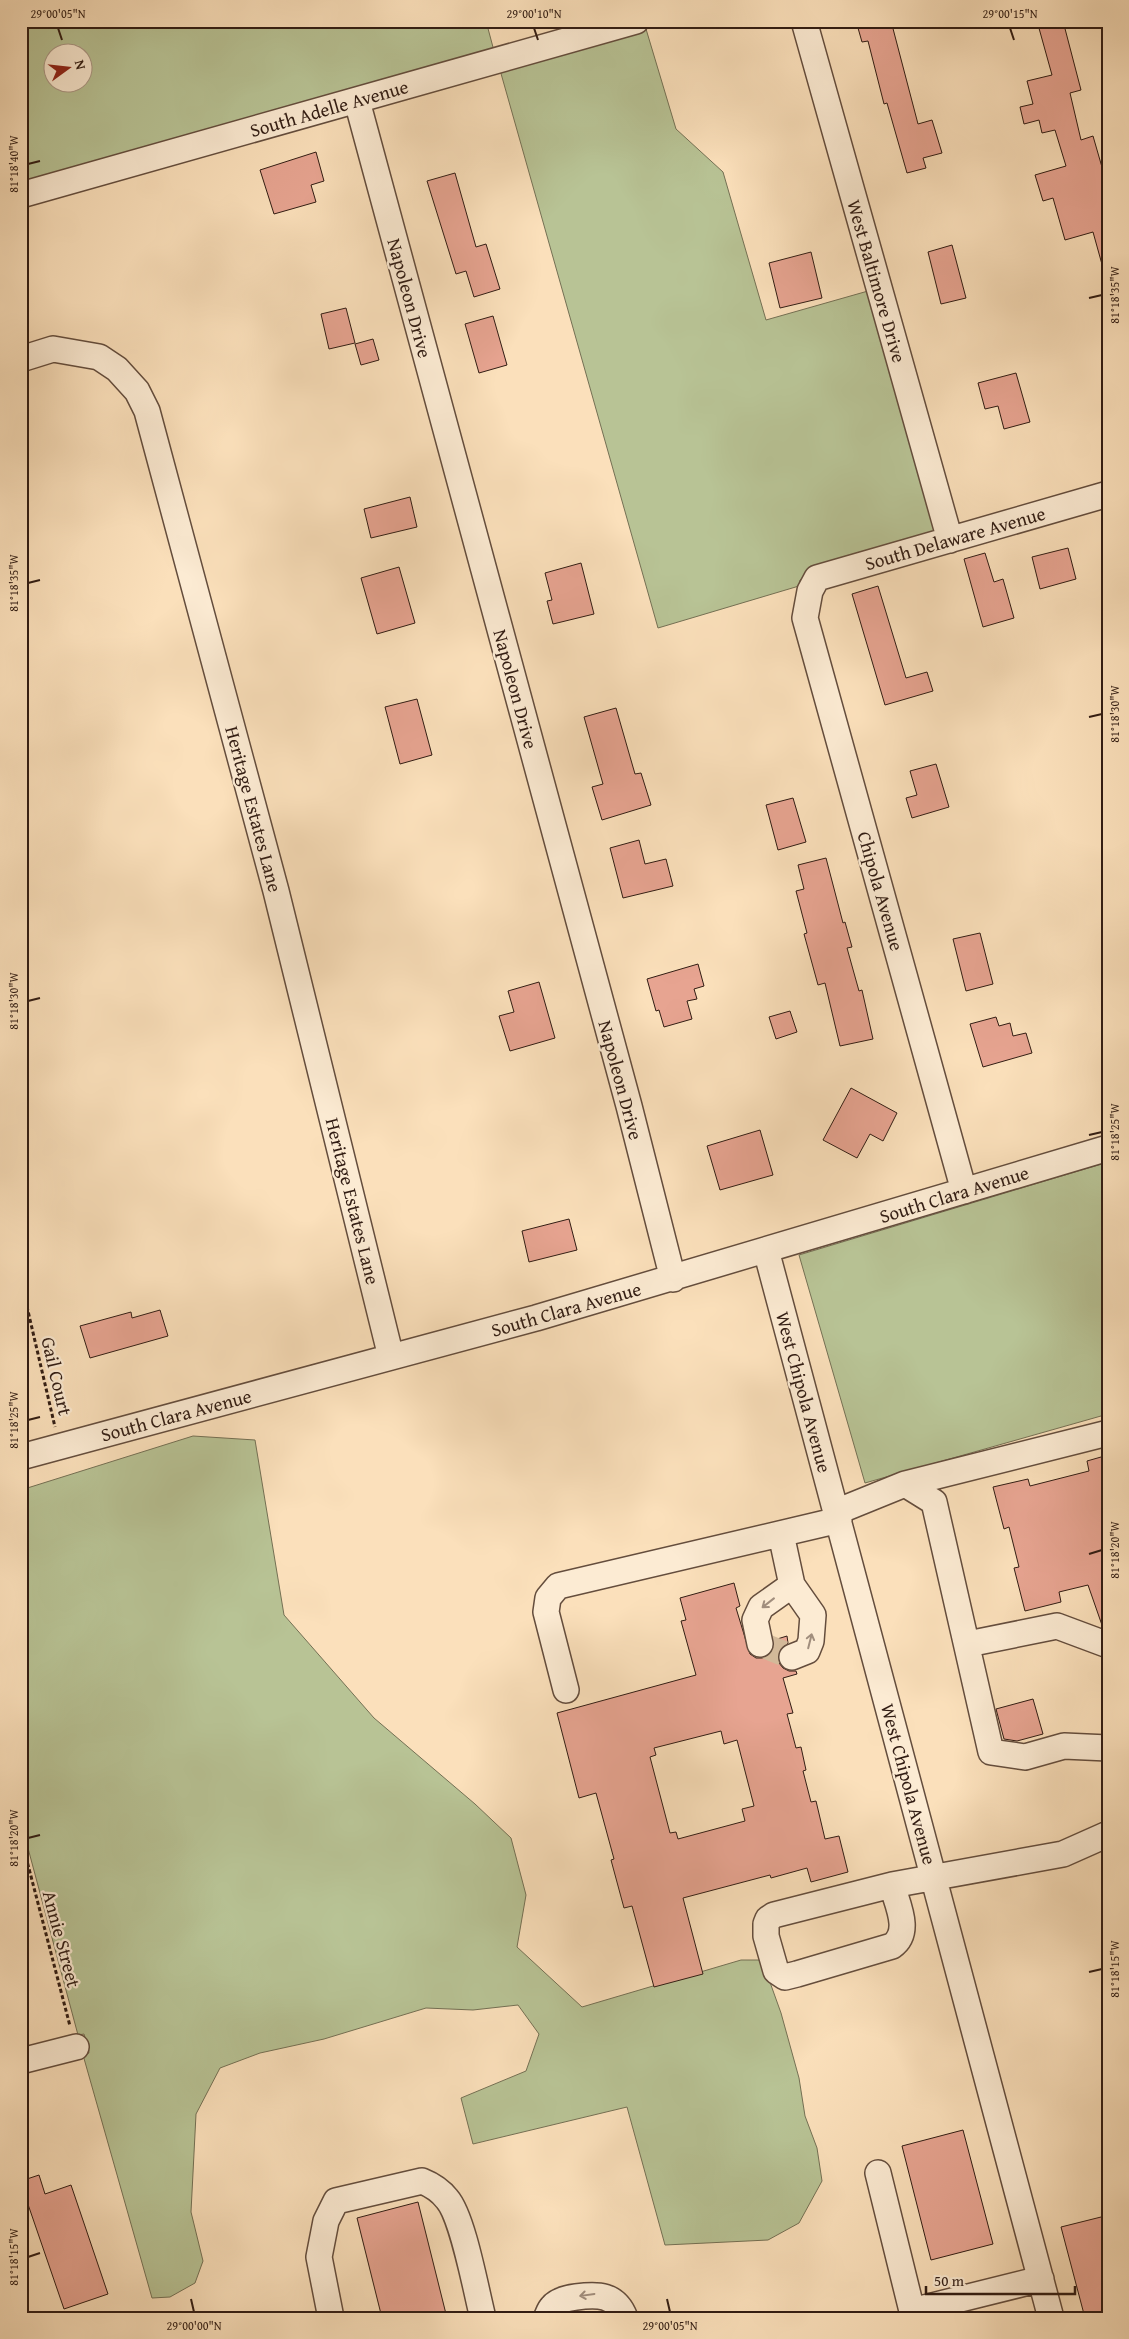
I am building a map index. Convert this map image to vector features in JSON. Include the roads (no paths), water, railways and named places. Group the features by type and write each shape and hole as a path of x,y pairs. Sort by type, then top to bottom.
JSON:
{"street":[{"name":"South Adelle Avenue","path":"21,195 636,21"},
{"name":"West Baltimore Drive","path":"804,21 950,540"},
{"name":"Napoleon Drive","path":"357,101 626,1096 673,1278"},
{"name":"Heritage Estates Lane","path":"21,359 52,349 99,357 117,369 137,391 147,411 276,892 391,1357"},
{"name":"South Delaware Avenue","path":"810,591 817,578 1108,494"},
{"name":"Chipola Avenue","path":"810,591 805,618 964,1190"},
{"name":"South Clara Avenue","path":"21,1457 391,1357 673,1278 1108,1148"},
{"name":"West Chipola Avenue","path":"766,1250 1051,2318"},
{"path":"566,1690 546,1612 548,1598 558,1586 781,1534 837,1516 905,1484 1108,1433"},
{"path":"905,1484 934,1502 950,1581 968,1644 991,1752 1025,1757 1064,1746 1108,1748"},
{"path":"781,1534 792,1585 814,1614 811,1641 807,1650 792,1657"},
{"path":"760,1644 754,1620 762,1607 792,1585"},
{"path":"968,1644 1057,1626 1108,1645"},
{"path":"892,1885 902,1920 902,1930 898,1942 892,1946 786,1977 776,1971 766,1936 768,1919 792,1910 892,1885 933,1876 1063,1854 1108,1834"},
{"path":"21,2061 76,2047"},
{"path":"878,2173 912,2311 950,2310 1041,2279"},
{"path":"331,2318 319,2257 326,2221 336,2201 422,2181 435,2187 448,2200 458,2220 483,2318"},
{"path":"546,2318 552,2306 566,2298 596,2294 609,2299 622,2311 625,2318"}],"tunnel":[{"path":"760,1644 792,1657"}]}
